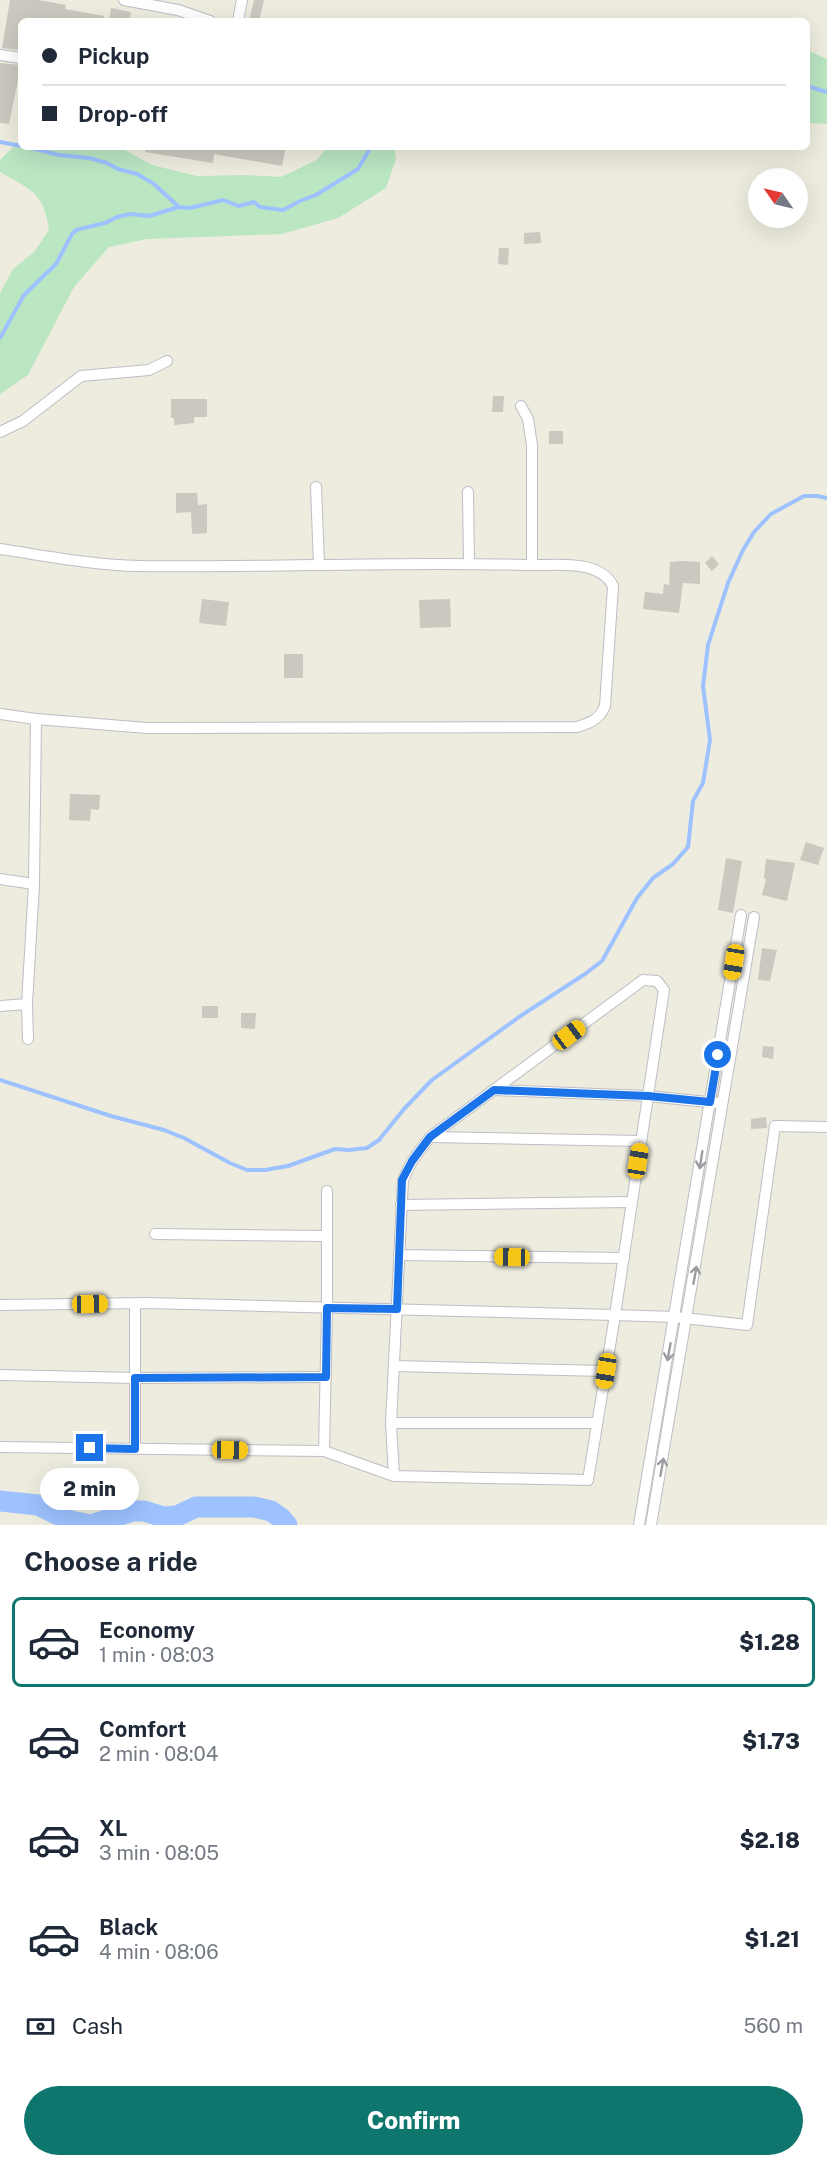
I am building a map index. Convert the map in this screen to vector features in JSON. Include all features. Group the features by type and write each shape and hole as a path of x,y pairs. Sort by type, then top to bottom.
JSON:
{"street":[{"path":"124,0 178,10 201,18"},
{"path":"239,18 242,0"},
{"path":"0,55 18,58"},
{"path":"0,432 23,421 81,376 149,370 168,360"},
{"path":"521,406 528,419 532,445 532,565"},
{"path":"316,487 320,565"},
{"path":"468,492 469,563"},
{"path":"0,549 65,560 138,566 469,563 590,566 608,576 613,586 605,706 602,714 593,722 577,727 147,728 0,714"},
{"path":"28,1040 27,1004 34,884 36,719"},
{"path":"0,879 34,884"},
{"path":"639,1525 741,915"},
{"path":"651,1525 754,917"},
{"path":"0,1447 324,1451 394,1476 588,1480 664,990 657,981 643,980 430,1137 412,1161 402,1180 391,1424 394,1476"},
{"path":"0,1006 27,1004"},
{"path":"494,1090 648,1096 723,1104"},
{"path":"0,1305 135,1304 397,1309 675,1317 747,1325 775,1126 827,1127"},
{"path":"430,1137 642,1141"},
{"path":"324,1451 327,1191"},
{"path":"401,1205 632,1202"},
{"path":"155,1234 327,1236"},
{"path":"399,1255 624,1258"},
{"path":"135,1304 135,1449"},
{"path":"394,1366 606,1371"},
{"path":"0,1375 135,1378 326,1377"},
{"path":"391,1424 597,1423"}],"green space":[{"path":"810,51 827,59 827,124 810,123"},
{"path":"18,142 18,150 125,150 152,165 197,176 281,177 317,160 325,150 394,150 396,159 386,188 338,218 282,234 147,239 109,247 74,287 28,375 0,394 0,293 13,269 34,252 49,230 39,200 28,188 0,172 0,160"}],"building":[{"path":"10,0 39,0 66,5 65,9 104,16 104,18 18,18 18,50 2,48"},
{"path":"254,0 264,0 260,18 250,18"},
{"path":"111,8 131,12 130,18 109,18"},
{"path":"0,63 18,65 18,80 9,124 0,123"},
{"path":"145,150 285,150 282,166 214,154 213,163 145,152"},
{"path":"540,232 541,243 524,244 524,233"},
{"path":"499,248 509,248 508,265 498,264"},
{"path":"493,396 504,396 503,412 492,412"},
{"path":"171,399 207,399 207,417 194,417 194,423 174,425 174,418 171,418"},
{"path":"549,431 563,431 563,444 549,444"},
{"path":"176,493 197,493 198,505 207,504 207,533 192,534 191,512 176,513"},
{"path":"712,556 719,564 712,571 705,563"},
{"path":"670,562 700,562 700,584 683,583 679,613 643,609 645,592 663,594 664,584 669,585"},
{"path":"202,599 229,602 226,626 199,623"},
{"path":"450,599 451,627 420,628 419,600"},
{"path":"284,654 303,654 303,678 284,678"},
{"path":"70,794 100,795 99,810 91,809 90,821 69,820"},
{"path":"806,842 824,848 818,865 800,860"},
{"path":"726,858 742,861 733,913 718,910"},
{"path":"766,859 795,863 787,901 762,895 766,879 764,878"},
{"path":"762,948 777,950 770,981 758,980"},
{"path":"202,1006 218,1006 218,1018 202,1018"},
{"path":"241,1013 256,1013 255,1029 241,1028"},
{"path":"763,1046 774,1047 773,1059 762,1057"},
{"path":"766,1117 767,1128 751,1129 751,1119"}],"waterway":[{"path":"810,87 827,92"},
{"path":"0,142 18,145"},
{"path":"39,150 89,158 137,174 154,184 179,207"},
{"path":"0,338 24,295 56,264 76,230 130,214 149,216 179,207 190,208 223,200 239,206 254,202 260,207 283,210 316,195 358,169 369,150"},
{"path":"0,1080 111,1116 164,1130 247,1170 288,1166 335,1149 367,1148 379,1140 432,1080 602,961 637,898 653,878 673,864 688,847 693,801 703,783 710,740 703,686 708,645 728,583 754,532 771,514 804,496 827,498"},
{"path":"0,1501 38,1505 71,1521 91,1525"},
{"path":"92,1525 132,1511 144,1511 164,1517 177,1516 196,1507 254,1507 271,1511 287,1525"}],"route":[{"path":"90,1448 135,1449 135,1378 326,1377 327,1308 397,1309 402,1180 412,1161 430,1137 494,1090 648,1096 710,1102 718,1055"}]}
